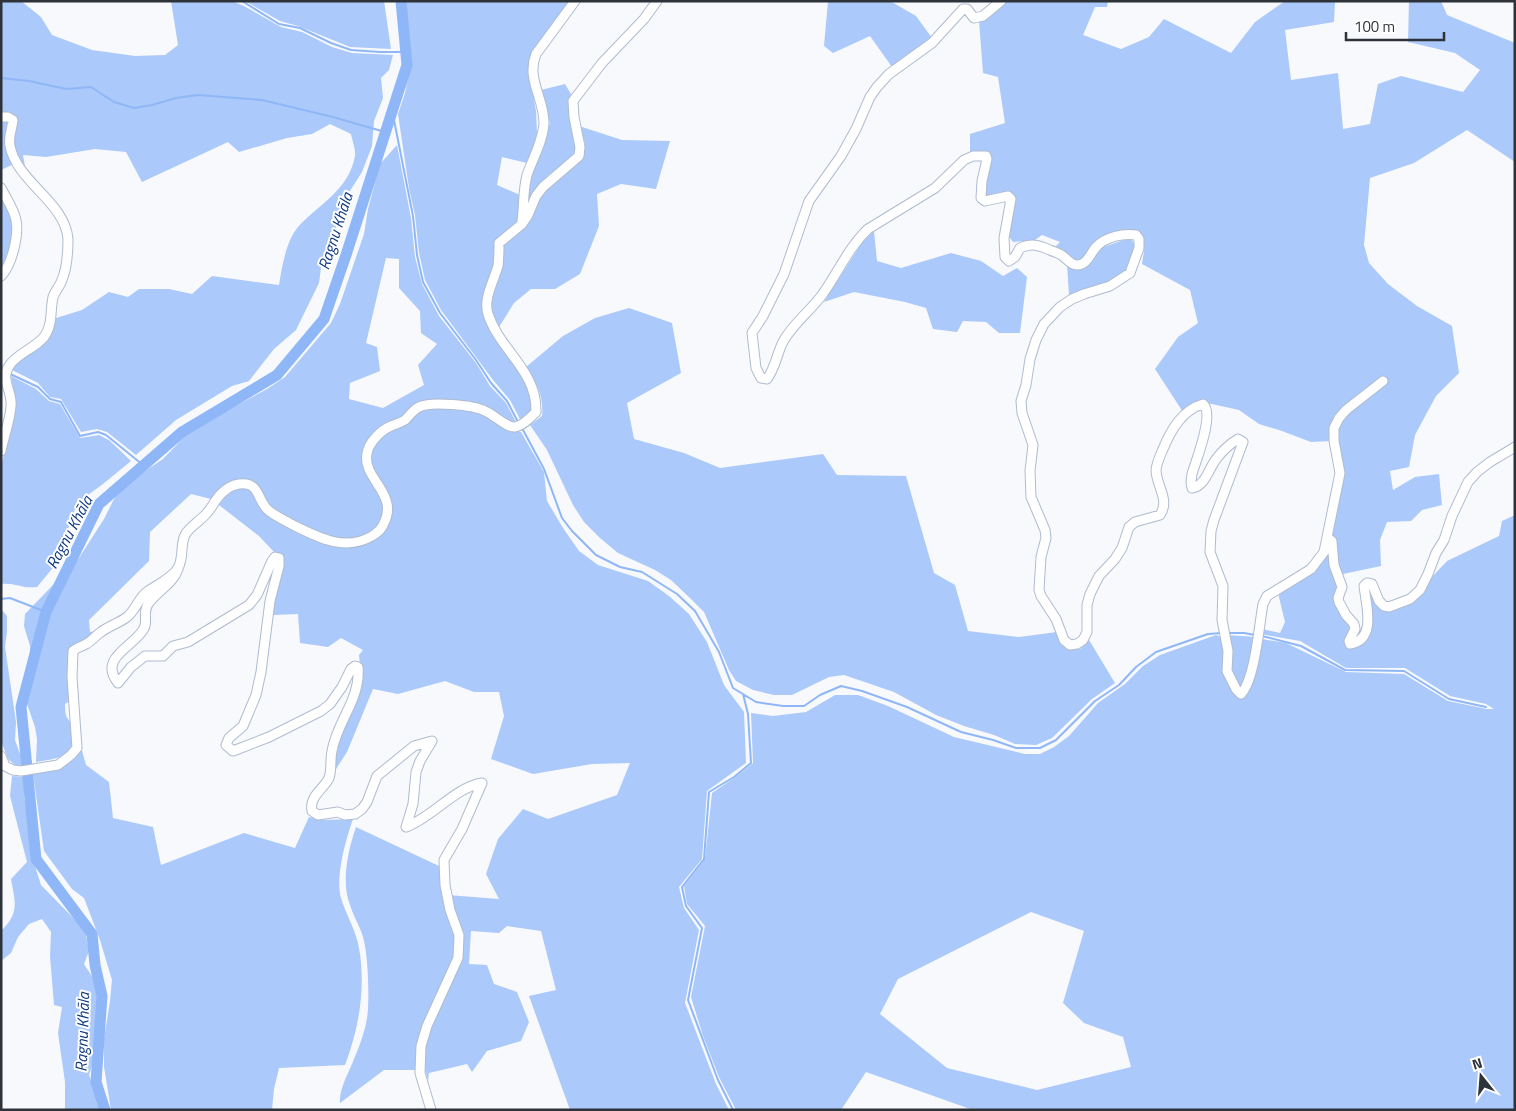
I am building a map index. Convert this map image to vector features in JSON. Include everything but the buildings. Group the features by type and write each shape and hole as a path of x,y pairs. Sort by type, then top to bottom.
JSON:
{"street":[{"path":"522,224 525,185 540,142 544,122 533,82 533,62 536,54 576,1"},
{"path":"431,1110 420,1072 422,1046 430,1018 458,958 460,935 450,910 445,885 444,860 462,829 482,783 456,795 420,822 406,827 413,804 416,772 432,741 414,746 384,769 377,776 362,809 355,814 345,815 338,812 318,815 312,811 311,804 313,799 331,773 332,750 356,692 358,666 351,669 342,687 330,704 321,711 245,747 232,751 226,745 229,738 243,726 256,695 261,672 270,601 279,566 279,558 275,558 272,562 257,595 249,605 188,642 173,646 164,656 144,656 131,667 118,683 112,675 112,666 125,647 144,630 146,624 144,611 147,605 175,577 181,561 184,536 210,510 224,491 240,484 252,486 258,492 267,509 278,517 323,539 336,542 361,542 373,536 382,528 386,519 388,509 384,495 366,462 370,445 384,430 400,423 418,407 428,404 454,404 484,410 509,426 514,427 523,424 536,412 537,404 532,384 488,314 487,306 499,258 499,243 522,224 536,196 543,187 579,156 580,147 573,108 573,101 576,95 602,63 644,19 657,1"},
{"path":"1001,1 983,16 974,18 968,10 963,9 932,43 889,74 870,97 856,130 841,156 809,201 784,274 764,316 752,333 758,374 761,378 768,379 785,338 822,296 852,247 864,233 935,188 964,160 973,156 986,156 987,160 982,181 981,198 985,201 1008,196 1011,199 1004,238 1005,257 1009,261 1015,257 1020,248 1033,244 1058,253 1072,264 1078,265 1084,263 1104,241 1129,234 1136,236 1139,239 1137,258 1130,273 1110,286 1072,299 1060,308 1044,324 1030,359 1021,402 1022,413 1033,445 1030,471 1031,497 1045,530 1046,538 1041,557 1039,590 1056,619 1064,640 1070,644 1077,644 1083,640 1087,632 1087,605 1090,594 1099,576 1115,559 1122,548 1129,527 1135,522 1160,515 1163,510 1165,501 1156,474 1156,467 1168,436 1176,424 1192,409 1203,404 1208,412 1205,436 1192,474 1192,488 1205,479 1216,459 1230,444 1238,439 1243,442 1214,520 1211,531 1210,552 1223,586 1222,620 1228,651 1227,671 1236,689 1241,694 1245,689 1252,666 1263,604 1267,596 1311,569 1324,552 1340,472 1334,441 1334,428 1346,410 1383,381"},
{"path":"1,117 8,117 12,120 9,136 15,162 58,214 65,226 68,238 65,269 62,281 53,299 49,329 32,349 14,359 5,375 12,405 1,451"},
{"path":"1,188 16,220 16,235 11,263 1,276"},
{"path":"1327,537 1332,541 1334,565 1342,587 1338,598 1339,602 1346,615 1354,624 1355,629 1349,638 1350,644 1353,644 1364,634 1368,624 1369,612 1364,586 1367,583 1372,584 1379,601 1384,606 1389,607 1401,603 1415,594 1425,581 1468,482 1490,462 1515,447"},
{"path":"1,756 5,766 21,771 58,765 71,755 77,748 72,676 73,651 76,647 88,643 102,631 128,616 146,592 178,569"}],"shaded area":[{"path":"1,1 21,1 41,17 52,35 92,50 135,56 165,55 178,45 171,1 232,1 281,27 302,32 332,47 352,53 393,55 389,70 381,78 383,98 374,121 372,146 362,172 348,194 322,260 319,283 296,330 274,349 249,381 232,386 176,420 136,455 107,432 97,429 81,432 61,399 50,397 38,383 12,370 16,363 26,355 53,319 82,310 109,292 128,297 139,289 169,289 192,294 212,276 279,285 290,239 298,227 340,187 352,168 355,154 351,134 330,124 312,134 287,138 239,152 228,142 142,182 126,152 95,149 46,157 23,155 26,172 16,153 14,135 16,120 12,113 1,113"},
{"path":"245,1 384,1 391,49 350,47 298,26 280,21"},
{"path":"405,1 571,1 531,55 528,67 536,111 537,133 534,148 527,163 502,157 497,185 520,195 519,223 495,258 483,301 528,380 532,404 531,412 521,421 510,400 441,310 425,280 419,253 415,215 398,114 410,69"},
{"path":"828,1 890,1 916,16 932,38 892,67 870,36 833,53 824,46"},
{"path":"1004,1 1108,1 1107,7 1095,7 1083,35 1121,49 1149,37 1164,19 1231,53 1255,22 1285,1 1335,1 1334,22 1285,30 1291,80 1338,73 1343,129 1370,124 1378,84 1401,76 1463,92 1480,70 1455,53 1408,42 1409,1 1441,1 1447,15 1515,43 1515,162 1467,130 1414,163 1370,178 1364,245 1369,263 1388,284 1417,306 1452,326 1459,373 1436,396 1415,435 1409,467 1390,471 1393,490 1415,477 1439,474 1442,505 1422,510 1411,521 1387,522 1380,540 1381,566 1343,574 1336,563 1330,534 1338,505 1341,482 1338,434 1343,409 1331,441 1311,442 1259,424 1239,410 1203,402 1183,412 1155,369 1178,337 1198,323 1190,290 1142,264 1143,241 1125,232 1078,262 1069,255 1054,248 1060,242 1042,235 1035,240 1013,242 1007,234 1013,198 984,197 983,192 990,159 970,154 970,134 1005,123 998,77 983,73 979,20"},
{"path":"565,84 571,94 570,107 577,137 576,150 569,160 544,180 526,214 530,174 537,162 550,123 541,90"},
{"path":"1,121 7,121 8,125 14,164 1,170"},
{"path":"579,126 622,140 670,141 656,189 621,184 597,194 599,226 580,274 555,289 531,289 514,303 499,327 492,314 491,304 499,272 502,244 544,193 579,161 584,154 585,143"},
{"path":"397,145 411,218 415,257 422,284 439,316 476,363 490,386 506,403 517,424 512,424 492,411 414,407 364,452 386,508 378,527 358,541 335,540 278,514 243,483 215,500 191,494 150,532 149,561 89,620 90,632 95,631 96,633 91,639 74,645 72,700 65,704 65,710 66,716 72,725 74,744 71,750 60,757 36,762 37,739 26,701 29,684 30,646 24,626 25,614 79,558 104,519 114,499 127,483 163,459 187,434 200,425 267,389 285,377 331,323 340,304 364,234 368,209 380,164","holes":["386,258 399,259 399,288 420,311 421,333 437,344 418,365 424,385 383,408 349,399 350,383 380,371 377,347 366,343"]},
{"path":"1,193 14,221 13,236 1,273"},
{"path":"874,231 877,261 901,268 951,253 981,261 1003,276 1017,268 1027,277 1020,333 999,333 986,322 963,321 957,332 933,329 926,308 854,292 824,302 863,241"},
{"path":"1130,238 1135,245 1135,254 1125,273 1107,282 1069,295 1067,264 1084,269 1103,247"},
{"path":"629,308 672,323 681,373 627,403 634,439 684,453 720,468 823,454 837,475 906,476 934,573 955,585 968,631 1019,637 1057,632 1071,649 1080,649 1089,640 1115,683 1092,699 1052,738 1036,745 1015,744 964,726 936,715 894,692 844,675 829,677 792,695 774,695 753,690 736,681 729,670 704,612 671,580 655,570 618,553 584,522 573,505 547,450 530,425 542,416 542,403 541,396 526,367 563,336 595,318"},
{"path":"11,376 36,389 49,401 60,404 80,438 99,435 109,440 131,461 77,503 56,564 37,587 1,584 1,467 16,405"},
{"path":"431,406 476,410 513,431 521,432 544,472 547,501 579,551 598,565 648,581 689,614 707,642 724,685 744,712 746,763 707,791 702,859 679,887 684,908 699,930 685,1003 716,1084 729,1110 570,1110 529,996 556,990 541,931 507,926 499,933 471,931 469,964 487,965 494,984 517,992 529,1022 521,1041 487,1051 472,1072 467,1064 429,1073 428,1081 425,1069 425,1047 430,1027 460,956 462,931 448,895 499,899 486,874 498,839 523,809 548,819 617,795 630,763 592,764 533,774 491,759 504,716 499,692 474,692 445,681 398,694 373,689 347,752 336,769 335,750 360,693 359,655 363,650 341,638 328,647 300,643 298,614 273,615 282,556 274,552 259,536 219,505 221,499 228,492 237,487 246,487 254,491 265,510 330,544 376,536 390,507 369,460 372,448 382,435 398,423 416,412"},
{"path":"1515,515 1515,1110 973,1110 866,1072 841,1110 736,1110 719,1077 703,1036 691,997 705,926 687,904 684,886 705,859 712,793 753,763 751,713 773,716 806,712 835,695 858,695 888,706 954,737 1025,754 1040,754 1069,736 1098,703 1125,684 1143,666 1160,655 1216,635 1223,638 1225,664 1244,696 1262,639 1286,643 1346,672 1404,674 1448,701 1494,709 1486,704 1450,696 1405,668 1346,668 1300,641 1260,634 1262,629 1280,633 1285,622 1278,593 1310,574 1328,542 1338,585 1337,589 1352,625 1348,636 1363,638 1366,588 1369,585 1379,603 1394,607 1430,579 1447,561 1499,536 1502,521","holes":["1031,912 1084,931 1063,1003 1084,1023 1123,1037 1131,1067 1037,1090 947,1068 880,1014 898,979"]},
{"path":"1,609 7,616 5,647 16,722 15,740 24,765 16,766 8,759 1,741"},
{"path":"1227,635 1256,637 1250,667 1241,690 1229,670"},
{"path":"81,747 86,765 109,782 113,818 153,827 161,865 244,833 295,848 309,817 323,820 353,819 342,858 339,880 341,898 356,935 362,978 360,1008 354,1037 345,1065 279,1068 272,1110 111,1110 104,1067 104,1039 112,980 100,940 84,898 72,889 44,851 33,774 61,767 71,760"},
{"path":"12,776 26,777 24,795 34,863 41,885 85,930 89,951 84,964 94,981 98,1015 95,1054 89,1075 103,1110 65,1110 65,1082 58,1033 62,1007 54,1005 50,956 51,932 42,919 29,924 18,937 11,953 1,961 1,931 11,919 15,907 11,879 27,862 10,796"},
{"path":"356,827 439,866 442,885 457,935 456,958 446,979 417,1070 384,1070 340,1103 342,1088 364,1030 368,1009 368,973 365,944 351,909 346,886 348,856"}],"waterway":[{"path":"242,1 279,24 300,28 351,50 406,52"},
{"name":"Ragnu Khāla","path":"105,1110 96,1082 102,996 95,965 92,934 36,859 21,707 46,612 99,504 182,432 277,375 324,319 407,65 401,1"},
{"path":"1,78 29,81 66,89 91,87 114,102 134,108 198,95 262,100 385,132"},
{"path":"392,110 413,216 417,255 423,282 440,313 491,383 507,401 519,424"},
{"path":"8,373 38,387 50,399 61,402 80,436 98,432 106,435 143,465"},
{"path":"522,428 544,469 562,518 572,531 596,555 620,567 642,572 677,594 695,611 719,652 733,688 756,702 783,706 804,706 820,695 841,686 862,691 907,707 961,732 1016,748 1040,748 1056,740 1095,701 1119,685 1136,667 1156,652 1208,634 1222,633"},
{"path":"1,599 10,598 46,612"},
{"path":"1227,633 1255,635"},
{"path":"1262,636 1301,646 1345,670 1404,671 1449,699 1486,707"},
{"path":"733,1110 718,1080 688,1000 702,928 686,906 682,887 704,859 709,792 734,777 751,763 748,714 743,694"}]}
